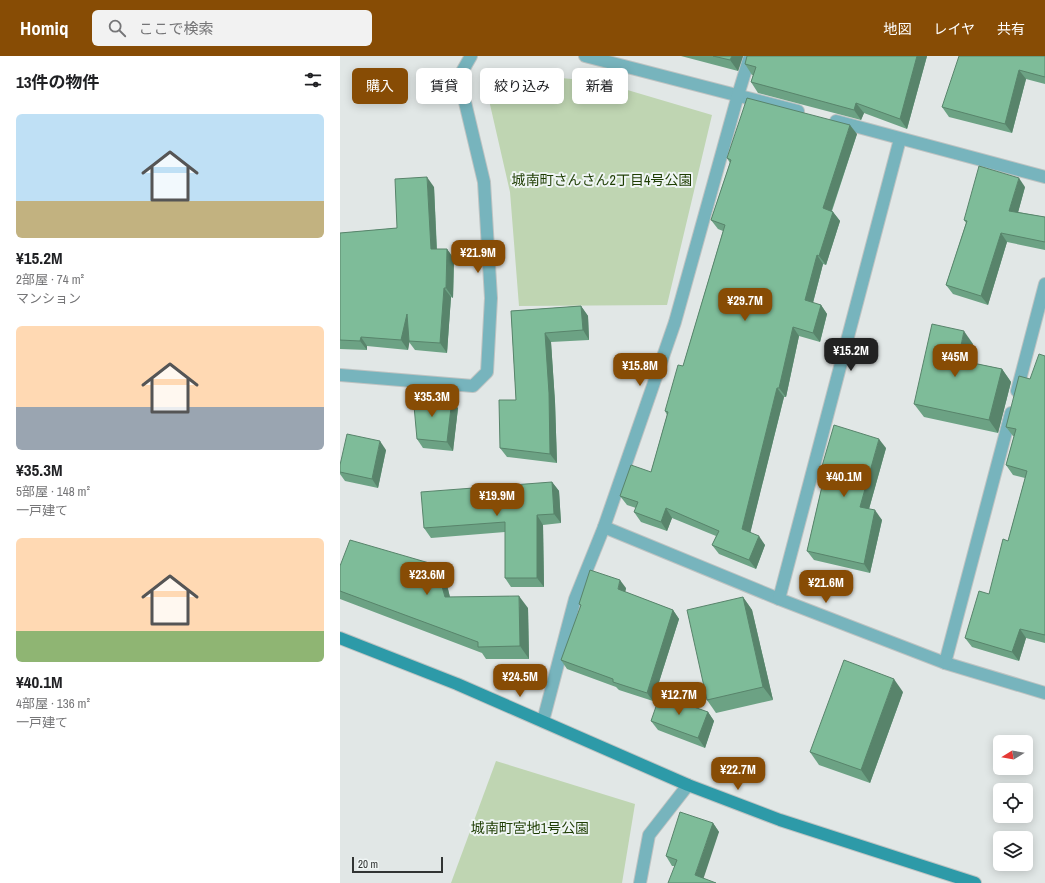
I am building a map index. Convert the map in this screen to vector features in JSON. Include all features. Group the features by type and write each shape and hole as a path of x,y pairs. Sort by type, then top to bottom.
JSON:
{"street":[{"path":"340,375 473,386 487,372 491,298 484,182 459,77 471,56"},
{"path":"586,56 808,114"},
{"path":"543,721 575,599 604,527 675,322 750,56"},
{"path":"823,118 1045,177"},
{"path":"779,599 900,139"},
{"path":"945,663 1045,284"},
{"path":"604,527 779,599 945,663 1045,693"},
{"path":"340,638 457,684 688,785 780,820 975,883"},
{"path":"640,883 649,835 688,785"}],"green space":[{"name":"城南町さんさん2丁目4号公園","path":"564,78 572,79 572,104 628,104 628,90 712,115 667,305 519,306 510,192 490,104 564,104"},
{"name":"城南町宮地1号公園","path":"496,761 635,804 622,883 451,883"}],"building":[{"path":"713,56 732,56 730,60"},
{"path":"747,56 917,56 900,119 856,103 854,110 751,82 756,67 745,64"},
{"path":"959,56 1045,56 1045,77 1019,70 1005,124 942,107"},
{"path":"747,98 850,125 823,208 833,212 819,256 817,255 805,300 821,305 813,333 793,327 779,388 777,388 742,529 759,536 749,560 712,545 719,531 666,508 661,522 634,512 638,502 620,496 631,465 651,472 668,412 665,411 678,365 683,366 725,225 711,220 731,160 727,158"},
{"path":"979,166 1019,178 1009,211 1045,217 1045,242 1001,233 981,296 946,285 967,221 964,220"},
{"path":"427,177 431,249 447,249 446,288 444,288 440,343 409,341 407,314 401,340 361,337 360,341 340,340 340,233 397,228 395,179"},
{"path":"581,306 583,330 545,333 549,393 550,454 500,448 499,400 516,400 511,311"},
{"path":"932,324 964,331 958,360 1002,369 989,420 914,404"},
{"path":"1039,354 1045,356 1045,635 1020,629 1012,652 965,638 979,591 989,594 1003,539 1008,541 1027,471 1006,465 1016,429 1006,427 1019,376 1030,379"},
{"path":"413,395 452,399 447,442 417,439"},
{"path":"834,425 879,439 860,507 875,510 864,564 807,551 823,482 818,480"},
{"path":"347,434 380,441 372,479 340,472 340,465"},
{"path":"552,482 554,514 537,515 537,578 505,578 505,522 424,528 421,492"},
{"path":"350,540 436,565 445,597 519,596 520,646 478,647 478,642 340,591 340,566"},
{"path":"590,570 620,580 618,589 673,610 647,693 613,682 613,679 561,660 581,605 579,604"},
{"path":"743,597 763,687 707,700 687,610"},
{"path":"844,660 894,679 861,770 810,752"},
{"path":"660,695 708,712 698,738 651,721"},
{"path":"680,812 713,823 695,875 716,883 668,883 677,860 666,856"}]}
